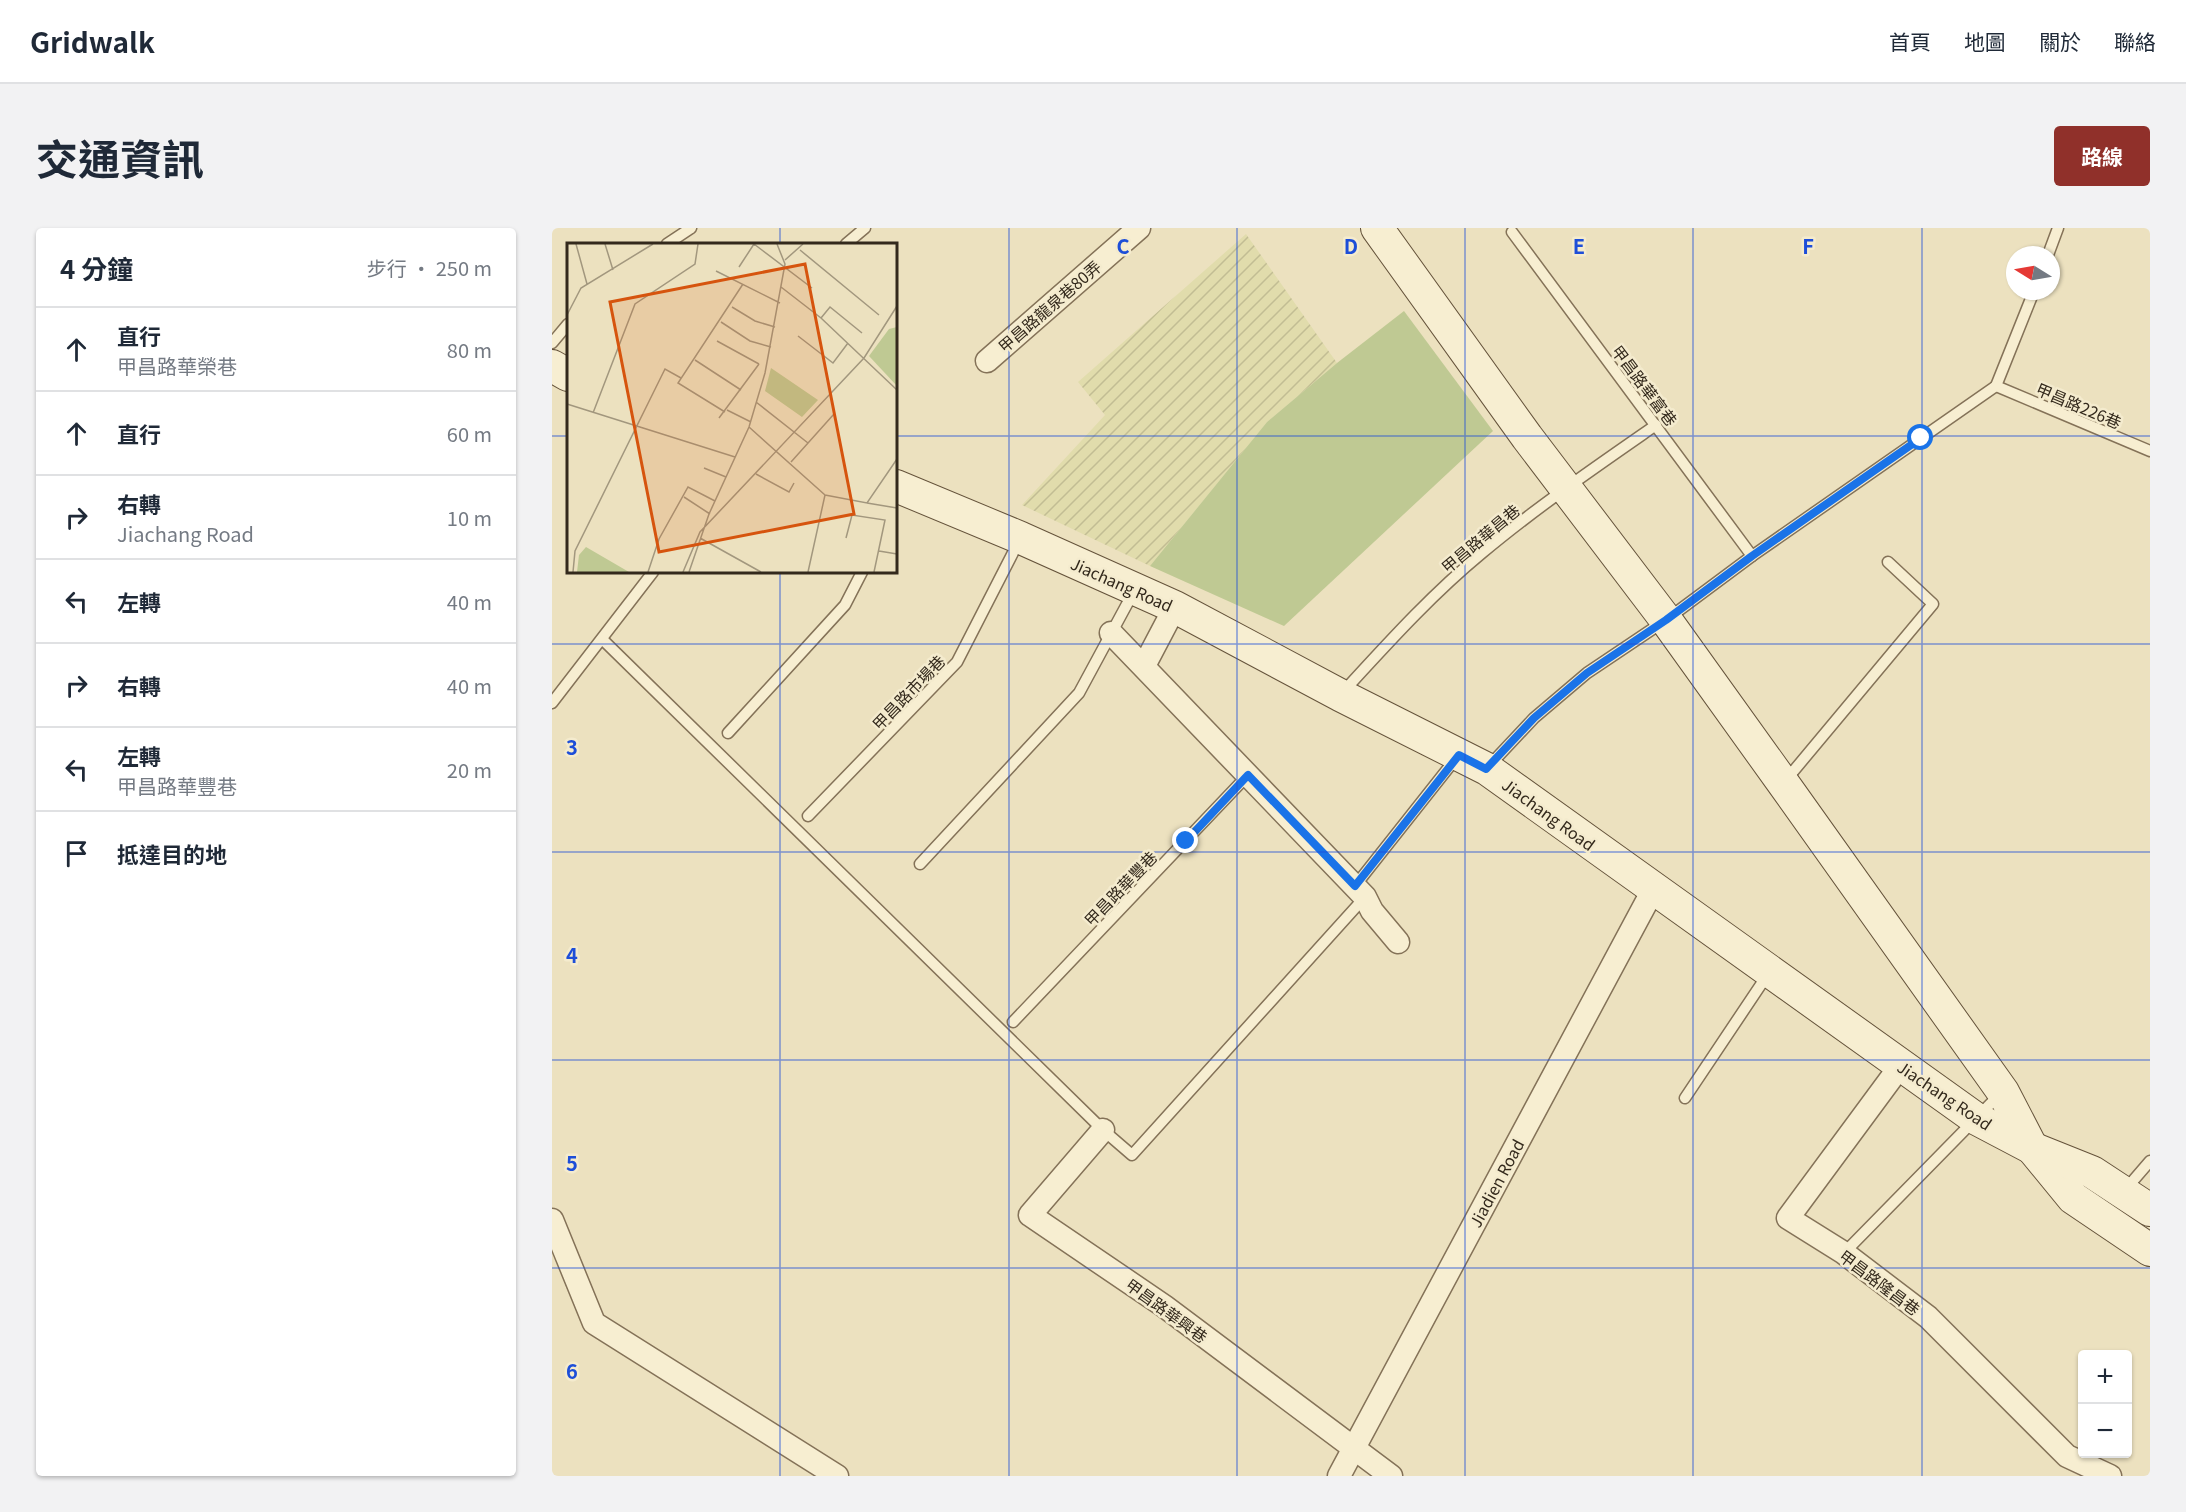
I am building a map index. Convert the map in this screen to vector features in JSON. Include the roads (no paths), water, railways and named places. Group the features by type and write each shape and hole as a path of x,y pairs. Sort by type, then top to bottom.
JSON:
{"street":[{"name":"甲昌路龍泉巷80弄","path":"987,361 1139,228"},
{"path":"1377,228 1565,488 1666,620 1784,783 2002,1092 2032,1148 2073,1198 2150,1210"},
{"path":"552,366 567,374"},
{"name":"Jiachang Road","path":"900,491 1021,538 1175,607 1340,695 1473,762 1975,1118 2032,1148"},
{"path":"1144,666 1175,607"},
{"path":"1111,633 1360,892 1372,911 1398,942"},
{"name":"Jiadien Road","path":"1340,1476 1653,890"},
{"name":"甲昌路隆昌巷","path":"1901,1065 1788,1218 1844,1254 1928,1317 2067,1456 2110,1476"},
{"name":"甲昌路華興巷","path":"1102,1130 1030,1215 1164,1306 1391,1476"},
{"path":"2113,1205 2150,1250"},
{"path":"552,1220 594,1323 837,1476"}],"lane":[{"path":"668,243 691,228"},
{"path":"847,243 865,228"},
{"path":"2051,246 2058,228"},
{"name":"甲昌路華富巷","path":"1512,232 1752,556"},
{"path":"602,639 1102,1130 1132,1155 1473,762 1534,718 1587,673 1666,620 1752,556 1996,386 2030,300"},
{"path":"552,343 567,325"},
{"name":"甲昌路226巷","path":"1996,386 2150,451"},
{"name":"甲昌路華昌巷","path":"1340,695 1415,614 1481,553 1565,488 1656,425"},
{"name":"甲昌路市場巷","path":"808,816 957,662 1021,538"},
{"path":"1784,783 1933,604 1888,562"},
{"path":"552,703 652,573"},
{"path":"728,733 845,605 861,573"},
{"path":"920,864 1079,693 1135,589"},
{"name":"甲昌路華豐巷","path":"1013,1022 1248,775"},
{"path":"1685,1098 1770,972"},
{"path":"1844,1254 2002,1092"},
{"path":"2113,1205 2150,1161"}]}
